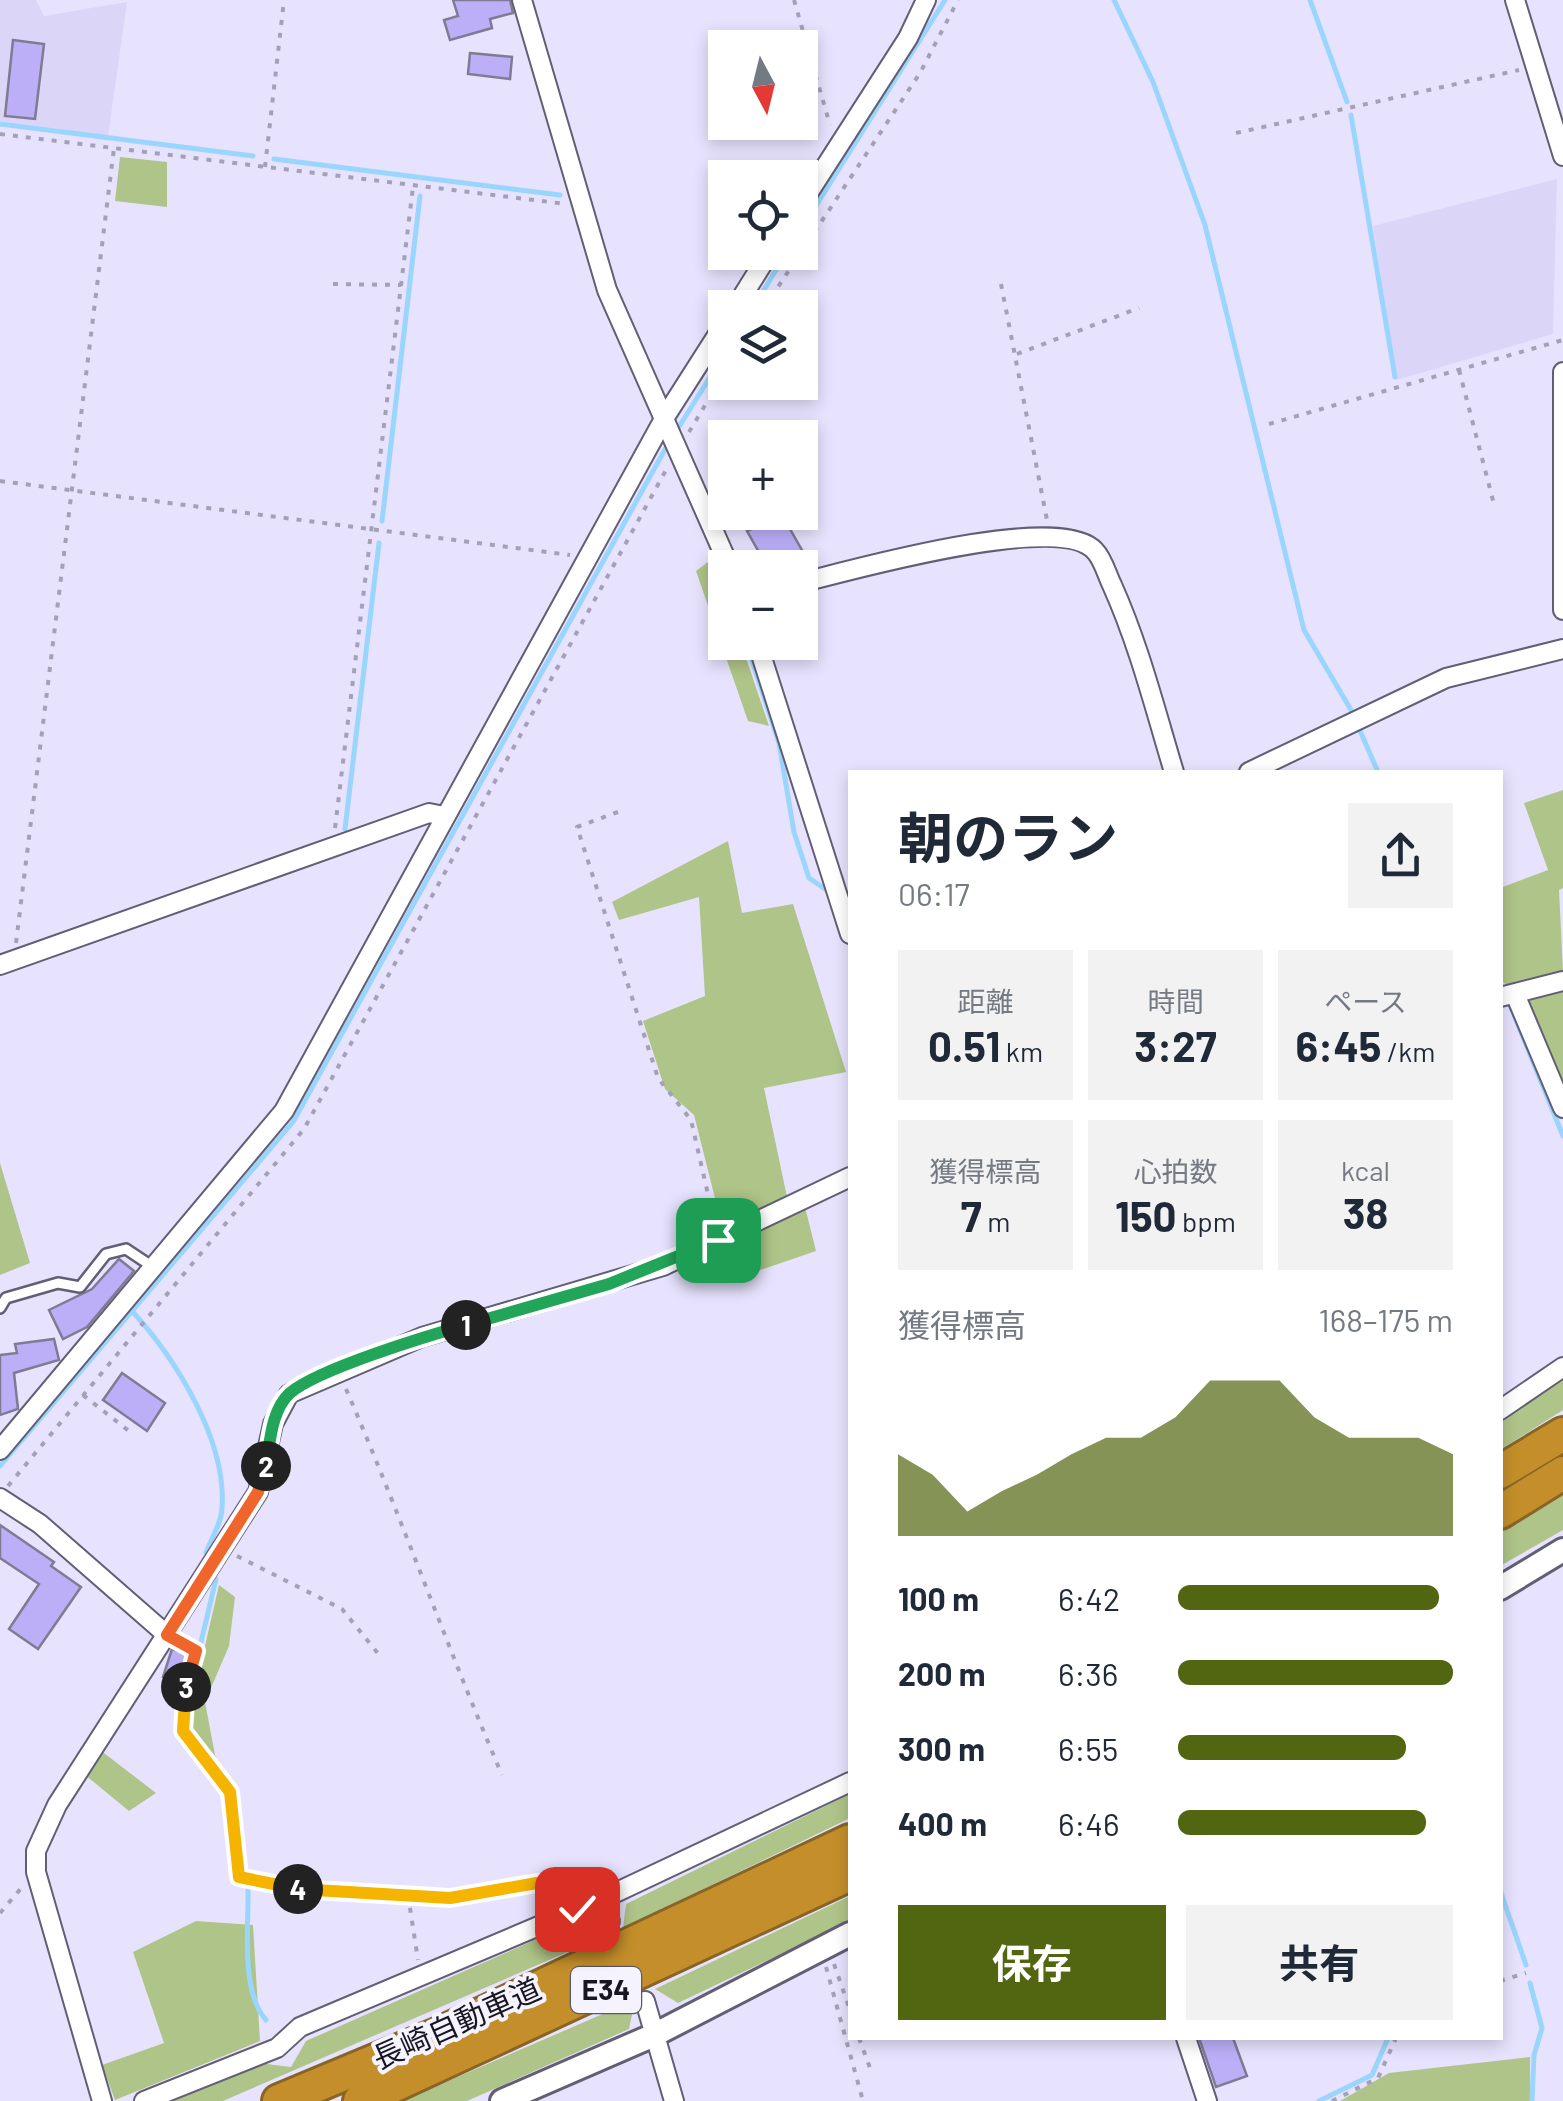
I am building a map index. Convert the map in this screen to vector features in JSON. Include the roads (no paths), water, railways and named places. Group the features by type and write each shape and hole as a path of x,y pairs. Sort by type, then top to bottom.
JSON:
{"highway":[{"path":"1503,1470 1563,1434"},
{"path":"1503,1510 1563,1473"},
{"name":"長崎自動車道","path":"279,2101 442,2033 848,1842"},
{"name":"長崎自動車道","path":"360,2101 848,1875"}],"street":[{"path":"522,0 606,290 722,550"},
{"path":"818,177 908,38 926,0"},
{"path":"1515,0 1563,156"},
{"path":"0,1450 284,1111 665,416 708,349"},
{"path":"1563,372 1563,610"},
{"path":"818,578 921,552 1050,535 1077,538 1096,552 1130,625 1173,770"},
{"path":"1253,770 1446,678 1563,649"},
{"path":"763,660 848,928"},
{"path":"7,963 429,813 444,816"},
{"path":"1563,980 1507,995 1563,1108"},
{"path":"102,2101 36,1872 36,1852 56,1805 258,1492 280,1406 289,1394 422,1338 609,1284 718,1240 848,1178"},
{"path":"1503,1408 1563,1368"},
{"path":"0,1498 40,1524 167,1635"},
{"path":"1503,1586 1563,1550"},
{"path":"144,2101 277,2048 300,2027 598,1901 848,1783"},
{"path":"598,1901 610,1920"},
{"path":"502,2101 652,2036 848,1935"},
{"path":"645,2001 652,2036 674,2101"},
{"path":"1187,2040 1207,2101"}],"lane":[{"path":"0,1308 6,1298 58,1283 80,1287 106,1254 126,1249 153,1267"}],"waterway":[{"path":"818,202 945,0"},
{"path":"1114,0 1153,82 1205,225 1304,630 1351,710 1377,770"},
{"path":"1310,0 1347,102"},
{"path":"1351,115 1395,377"},
{"path":"0,124 253,156"},
{"path":"274,159 560,195"},
{"path":"382,521 420,196"},
{"path":"764,290 776,270"},
{"path":"677,430 708,380"},
{"path":"0,1466 293,1122 668,444"},
{"path":"345,829 379,543"},
{"path":"711,546 713,550"},
{"path":"752,660 779,743 794,832 809,878 828,891"},
{"path":"1508,1000 1563,1136"},
{"path":"132,1311 181,1377 216,1456 222,1513 206,1553"},
{"path":"216,1579 185,1709 189,1731 234,1790 244,1872"},
{"path":"248,1887 249,1975 258,2008 266,2020"},
{"path":"1503,1899 1526,1965"},
{"path":"1530,1983 1542,2028 1534,2055 1532,2101"},
{"path":"1319,2101 1372,2075 1387,2040"}]}
